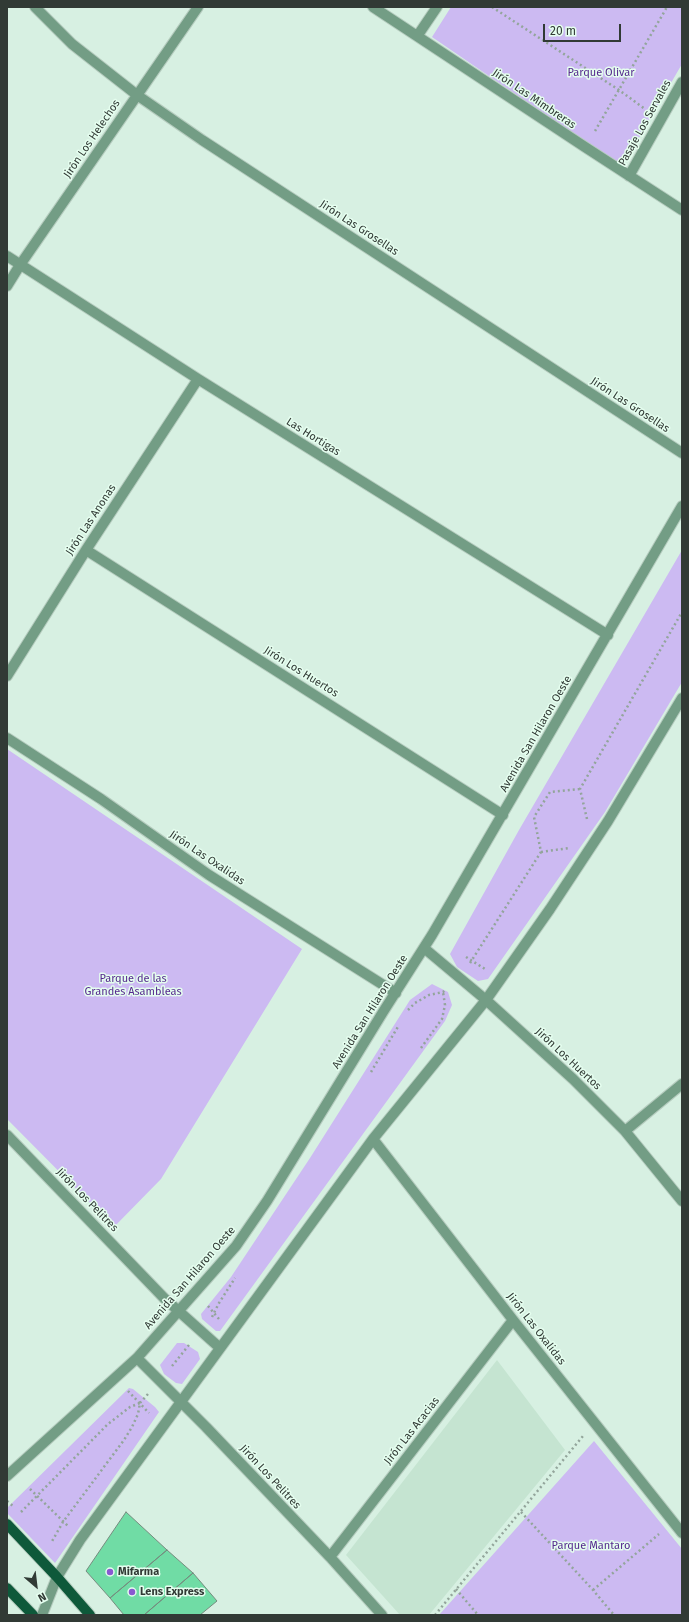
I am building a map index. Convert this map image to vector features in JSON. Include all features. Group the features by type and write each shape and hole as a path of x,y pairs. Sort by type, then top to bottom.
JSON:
{"main road":[{"path":"7,1524 57,1577 90,1615"},
{"path":"7,1588 33,1615"}],"street":[{"name":"Jirón Las Grosellas","path":"35,7 72,44 137,95 202,140 682,453"},
{"name":"Jirón Los Helechos","path":"7,286 198,7"},
{"name":"Jirón Las Mimbreras","path":"373,7 418,35 682,210"},
{"path":"418,35 437,7"},
{"name":"Pasaje Los Servales","path":"629,176 682,82"},
{"name":"Las Hortigas","path":"7,256 198,379 608,635"},
{"name":"Jirón Las Anonas","path":"7,676 86,550 198,379"},
{"name":"Avenida San Hilaron Oeste","path":"7,1476 114,1377 138,1358 236,1246 267,1201 424,948 682,506"},
{"name":"Jirón Los Huertos","path":"86,550 503,815"},
{"path":"42,1615 57,1577 80,1540 373,1139 486,1000 567,884 608,820 682,698"},
{"name":"Jirón Las Oxalidas","path":"7,738 101,799 209,875 396,993"},
{"name":"Jirón Los Huertos","path":"424,948 486,1000 573,1079 625,1131 682,1201"},
{"path":"625,1131 682,1084"},
{"name":"Jirón Los Pelitres","path":"7,1135 178,1312 220,1348"},
{"name":"Jirón Las Oxalidas","path":"373,1139 682,1532"},
{"name":"Jirón Las Acacias","path":"330,1558 514,1320"},
{"name":"Jirón Los Pelitres","path":"138,1358 330,1558 382,1615"}],"path":[{"path":"492,7 619,90 645,109"},
{"path":"595,132 667,7"},
{"path":"588,821 580,790 682,612"},
{"path":"443,992 458,978 472,961 541,852 534,817 550,792 580,790"},
{"path":"541,852 571,848"},
{"path":"208,1306 220,1320"},
{"path":"20,1513 36,1495 120,1414 130,1407 140,1403 214,1314"},
{"path":"128,1392 150,1414"},
{"path":"50,1543 63,1522 124,1440 138,1414 140,1403"},
{"path":"435,1615 594,1422"},
{"path":"30,1489 72,1531"},
{"path":"521,1512 614,1615"},
{"path":"593,1590 673,1522"},
{"path":"456,1589 478,1615"}],"shaded area":[{"path":"497,1360 565,1450 429,1615 400,1615 346,1555"}],"green space":[{"name":"Parque Olivar","path":"451,7 682,7 682,64 622,167 432,37"},
{"path":"682,550 682,682 605,812 488,979 478,981 457,967 450,954 519,830"},
{"name":"Parque de las Grandes Asambleas","path":"7,749 302,949 161,1179 114,1227 7,1119"},
{"path":"432,984 448,992 452,1005 445,1021 220,1331 216,1331 202,1319 201,1314 231,1277 310,1158 410,1000"},
{"path":"177,1343 184,1343 198,1352 200,1359 182,1384 176,1383 164,1374 160,1365"},
{"path":"129,1388 133,1389 159,1412 55,1563 7,1513 7,1508"},
{"name":"Parque Mantaro","path":"594,1441 682,1549 682,1615 439,1615"}],"building":[{"path":"126,1512 167,1550 110,1598 86,1571"},
{"path":"167,1550 193,1573 144,1615 124,1615 110,1598"},
{"path":"193,1573 217,1601 200,1615 144,1615"}],"place":[{"name":"Mifarma","path":"110,1572"},
{"name":"Lens Express","path":"132,1592"}]}
